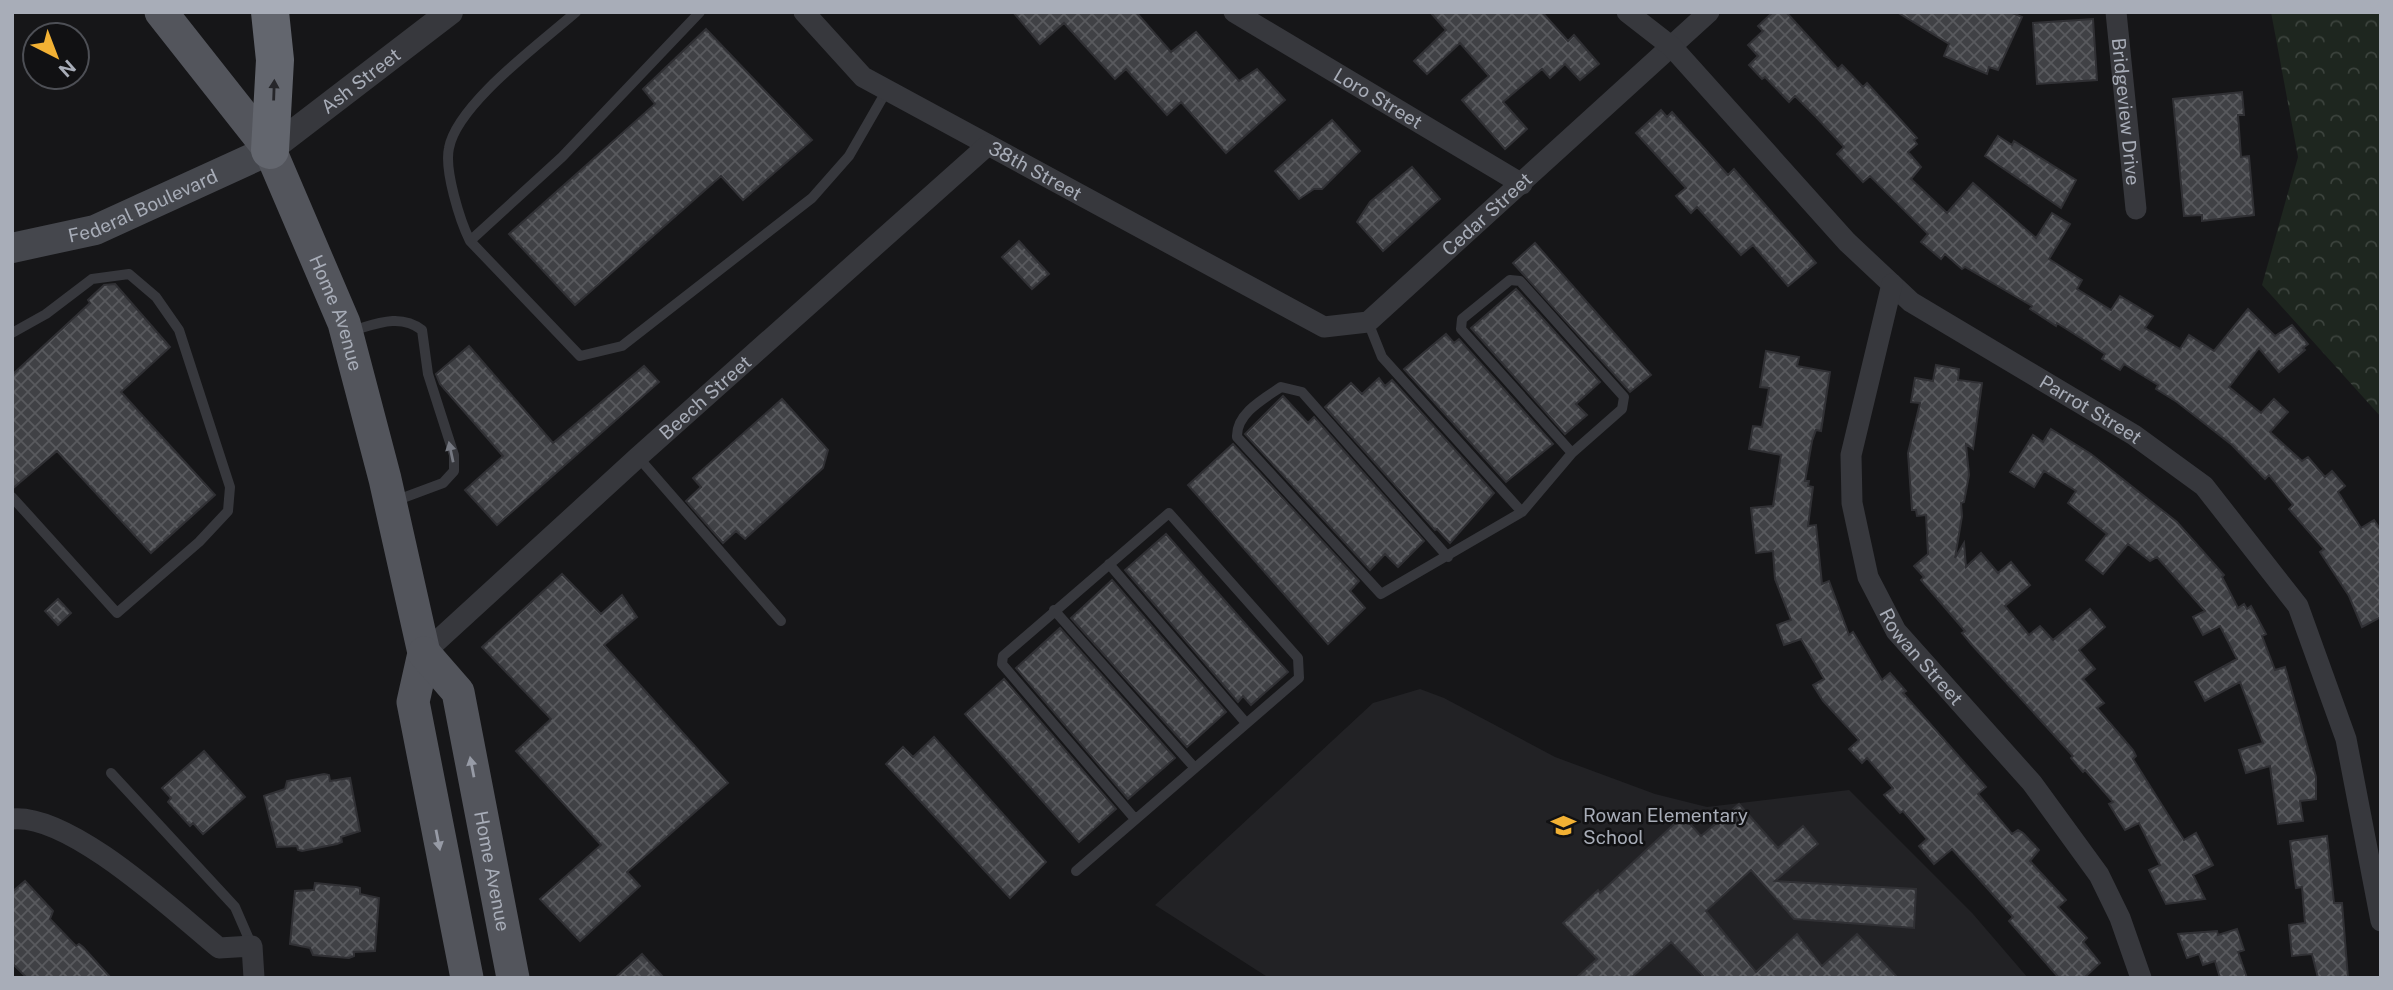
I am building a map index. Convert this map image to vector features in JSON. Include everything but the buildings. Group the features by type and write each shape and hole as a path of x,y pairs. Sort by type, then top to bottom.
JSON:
{"highway":[{"path":"270,12 275,83 270,150"}],"main road":[{"name":"Home Avenue","path":"161,12 270,150 347,332 424,653 413,702 467,978"},
{"name":"Federal Boulevard","path":"12,248 95,230 270,150"},
{"name":"Home Avenue","path":"424,653 457,692 513,978"}],"street":[{"name":"Ash Street","path":"270,150 450,12"},
{"name":"38th Street","path":"804,12 863,77 1324,327 1368,322"},
{"name":"Loro Street","path":"1234,12 1522,184"},
{"name":"Parrot Street","path":"1627,12 1672,47 1847,242 1911,302 2134,435 2204,486 2298,606 2346,739 2381,921"},
{"name":"Cedar Street","path":"1368,322 1709,12"},
{"name":"Bridgeview Drive","path":"2116,12 2136,209"},
{"name":"Beech Street","path":"424,653 638,457 989,145"},
{"name":"Rowan Street","path":"1892,284 1851,455 1852,503 1868,578 1896,631 2032,783 2099,875 2120,918 2141,978"},
{"path":"12,820 41,820 80,842 127,873 219,948 252,946 254,978"}],"lane":[{"path":"576,12 489,89 457,126 448,150 459,219 470,241 580,356 622,346 812,198 849,156 887,90"},
{"path":"470,241 562,157 700,12"},
{"path":"12,333 46,314 92,279 129,274 156,297 179,330 230,487 228,511 199,542 117,613 12,497"},
{"path":"1448,557 1302,392 1280,387 1253,405 1236,429 1237,438 1381,594 1448,557 1522,512 1572,453 1622,409 1623,397 1520,281 1510,279 1462,318 1461,329 1572,453"},
{"path":"347,332 386,321 409,320 422,330 428,374 454,455 454,471 443,483 390,503"},
{"path":"1368,322 1382,358 1522,512"},
{"path":"638,457 781,621"},
{"path":"1076,871 1135,819 1194,766 1299,678 1298,658 1169,513 1003,656 1002,664 1135,819"},
{"path":"1109,564 1246,723"},
{"path":"1054,610 1194,766"},
{"path":"111,773 235,906 252,946"}],"shaded area":[{"name":"Rowan Elementary School","path":"1420,689 1444,698 1555,757 1655,794 1707,807 1849,790 1973,914 2028,978 1269,978 1155,905 1373,703"}],"green space":[{"path":"2271,12 2381,12 2381,417 2262,285 2298,157"}],"place":[{"name":"Rowan Elementary School","path":"1563,826"}]}
